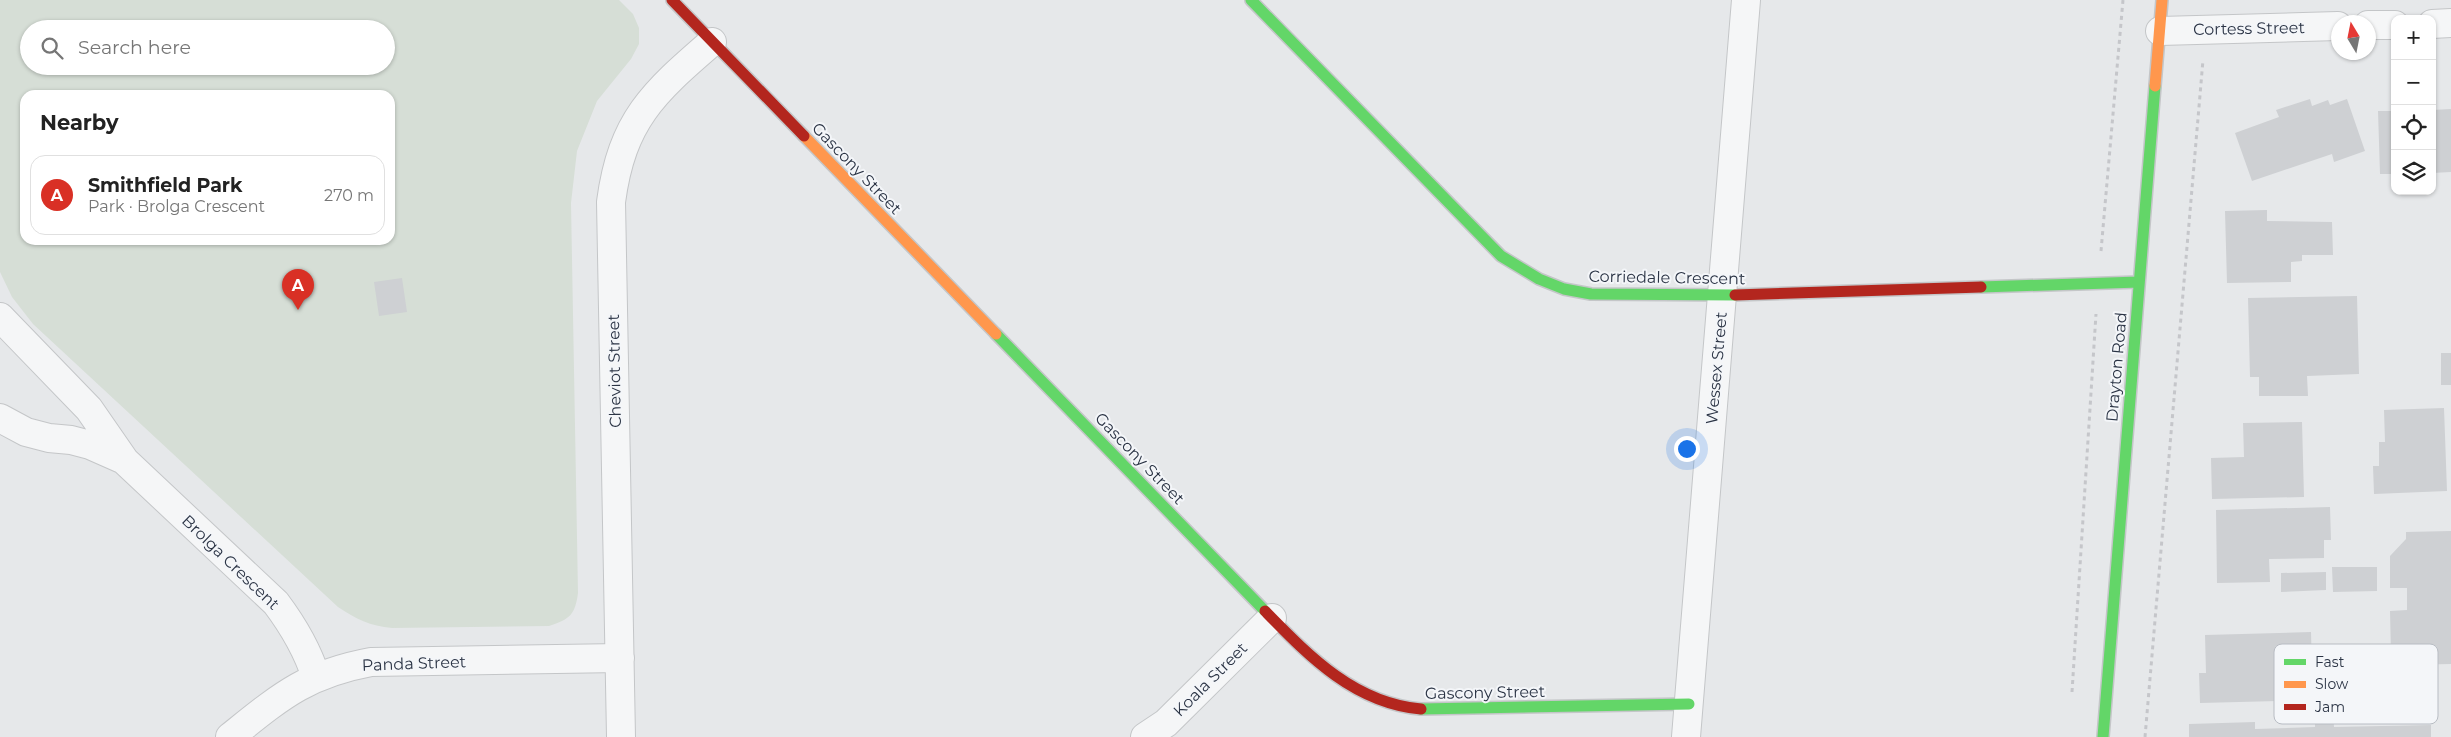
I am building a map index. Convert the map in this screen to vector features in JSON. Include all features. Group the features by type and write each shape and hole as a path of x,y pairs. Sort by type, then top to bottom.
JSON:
{"street":[{"name":"Gascony Street","path":"672,0 1308,655 1344,684 1391,704 1419,709 1447,710 1689,704"},
{"name":"Corriedale Crescent","path":"1252,0 1501,256 1539,279 1564,288 1591,294 1722,295 2139,282"},
{"name":"Wessex Street","path":"1686,737 1746,0"},
{"name":"Drayton Road","path":"2103,737 2162,0"},
{"path":"2436,24 2451,23"},
{"path":"2376,25 2391,25"},
{"name":"Cortess Street","path":"2160,31 2331,26"},
{"name":"Cheviot Street","path":"622,737 611,202 615,172 624,144 637,117 664,83 712,42"},
{"name":"Brolga Crescent","path":"0,317 88,409 126,461 276,603 294,627 307,651 316,677"},
{"name":"Brolga Crescent","path":"0,418 26,432 90,445 126,461"},
{"name":"Koala Street","path":"1145,737 1166,723 1272,618"},
{"name":"Panda Street","path":"230,737 284,694 316,677 349,666 371,662 620,658"}],"path":[{"path":"2071,700 2098,284 2123,0"},
{"path":"2144,737 2206,30"}],"shaded area":[{"path":"0,0 619,0 633,14 639,28 639,44 631,59 597,101 577,151 571,203 578,593 573,611 567,618 549,626 392,628 370,624 357,618 338,607 33,324 12,297 0,272"}],"building":[{"path":"2310,99 2312,106 2328,100 2330,105 2347,99 2365,151 2334,162 2332,154 2252,181 2235,133 2279,117 2276,110"},
{"path":"2451,109 2451,172 2436,173 2436,110"},
{"path":"2378,111 2391,111 2391,174 2380,174"},
{"path":"2267,210 2267,221 2332,222 2333,255 2302,255 2302,261 2291,262 2291,282 2227,283 2225,211"},
{"path":"402,278 407,312 379,316 374,282"},
{"path":"2357,296 2359,374 2307,376 2308,396 2259,396 2259,377 2250,377 2248,298"},
{"path":"2441,353 2451,353 2451,385 2441,385"},
{"path":"2444,408 2447,491 2374,494 2373,466 2379,466 2379,442 2385,442 2384,410"},
{"path":"2302,422 2304,497 2212,499 2211,458 2244,457 2243,423"},
{"path":"2330,507 2331,540 2324,540 2324,558 2269,559 2270,582 2217,583 2216,510"},
{"path":"2451,531 2451,664 2438,664 2438,644 2391,644 2390,611 2407,610 2407,588 2390,588 2390,556 2406,539 2406,532"},
{"path":"2332,567 2377,567 2377,591 2333,592"},
{"path":"2326,572 2326,590 2281,592 2281,573"},
{"path":"2311,632 2311,644 2274,644 2274,701 2200,703 2199,673 2206,673 2205,635"},
{"path":"2255,722 2255,729 2315,727 2315,724 2334,724 2334,727 2431,725 2431,737 2189,737 2189,724"}],"traffic: fast":[{"path":"1251,0 1501,256 1539,279 1564,289 1591,294 1735,295"},
{"path":"2103,737 2155,86"},
{"path":"1981,287 2139,282"},
{"path":"996,334 1265,611"},
{"path":"1421,709 1689,704"}],"traffic: slow":[{"path":"2155,86 2162,0"},
{"path":"804,136 996,334"}],"traffic: jam":[{"path":"672,0 804,136"},
{"path":"1735,295 1981,287"},
{"path":"1265,611 1334,675 1375,697 1397,705 1421,709"}],"place":[{"name":"Smithfield Park","path":"298,310"}]}
